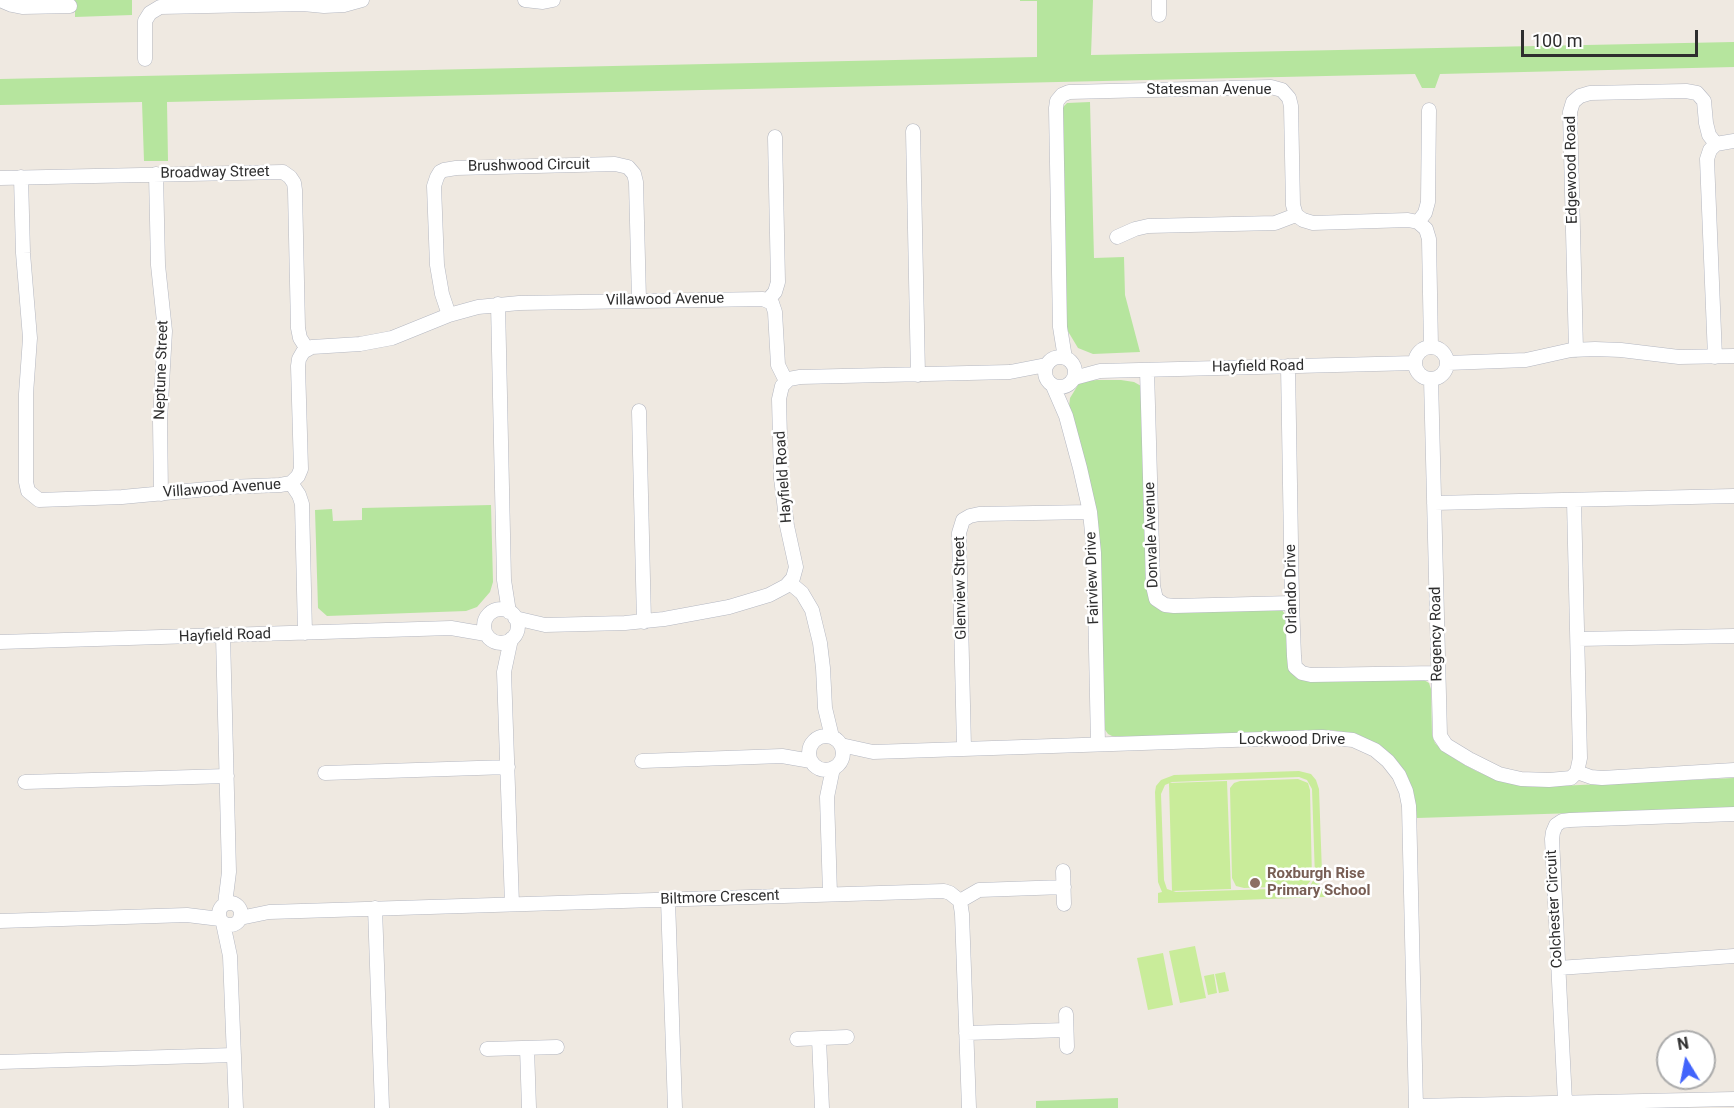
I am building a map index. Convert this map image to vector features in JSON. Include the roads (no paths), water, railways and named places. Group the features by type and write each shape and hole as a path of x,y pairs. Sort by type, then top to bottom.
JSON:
{"street":[{"path":"0,0 22,7 69,6"},
{"path":"303,4 316,0"},
{"path":"145,59 145,21 152,4 165,6 303,4 324,6 344,5 362,0"},
{"path":"525,0 543,2 553,0"},
{"path":"1158,15 1159,0"},
{"name":"Statesman Avenue","path":"1058,361 1060,327 1056,108 1057,101 1062,95 1070,92 1271,87 1282,90 1289,98 1291,106 1293,205 1296,215"},
{"name":"Edgewood Road","path":"1576,350 1570,112 1573,102 1580,96 1590,93 1686,91 1696,93 1704,101 1709,135 1716,144"},
{"path":"1418,222 1425,213 1428,202 1429,110"},
{"path":"913,131 918,375"},
{"path":"775,137 778,282 775,292 768,300 776,312 778,365 786,381"},
{"path":"1715,357 1707,159 1710,150 1716,144 1734,141"},
{"name":"Brushwood Circuit","path":"449,315 442,294 437,265 434,186 440,172 456,168 615,164 628,167 634,174 636,182 639,300"},
{"name":"Broadway Street","path":"0,178 283,172 294,183 295,190 298,328 300,338 307,349"},
{"name":"Neptune Street","path":"156,174 158,266 165,338 160,420 161,494"},
{"name":"Villawood Avenue","path":"21,177 23,254 30,338 26,394 26,488 35,498 46,500 122,497 291,483 298,476 300,469 299,359 307,349 312,347 375,342 405,333 449,315 498,304 757,298 768,300"},
{"path":"1117,237 1148,226 1275,224 1296,215 1313,223 1408,220 1418,222 1426,229 1429,239 1431,347"},
{"path":"498,304 504,580 512,615 517,624 504,672 512,904"},
{"path":"1431,347 1442,350 1448,363 1440,377 1431,379 1421,375 1415,363 1419,352 1431,347"},
{"path":"1448,363 1526,360 1576,350 1622,350 1679,357 1734,356"},
{"path":"1058,361 1075,370 1071,382 1058,388 1049,383 1044,370 1058,361"},
{"name":"Hayfield Road","path":"790,583 796,567 782,495 779,399 782,386 786,381 800,377 1011,372 1058,361 1100,371 1415,363"},
{"name":"Orlando Drive","path":"1288,366 1292,603 1296,667 1302,673 1311,675 1437,673"},
{"name":"Donvale Avenue","path":"1148,370 1153,586 1156,599 1174,606 1292,603"},
{"name":"Hayfield Road","path":"1071,382 1100,371"},
{"name":"Hayfield Road","path":"1011,372 1049,383"},
{"name":"Regency Road","path":"1431,379 1437,673 1441,739 1446,745 1489,770 1521,779 1567,779 1577,772"},
{"name":"Fairview Drive","path":"1066,416 1071,382"},
{"name":"Fairview Drive","path":"1049,383 1066,416 1090,512 1094,553 1098,744"},
{"path":"639,411 644,622"},
{"path":"291,483 302,504 305,633"},
{"path":"1434,503 1734,496"},
{"path":"1574,501 1580,758 1577,772 1602,778 1734,770"},
{"name":"Glenview Street","path":"964,748 959,533 963,520 979,514 1090,512"},
{"path":"504,580 484,629 504,672"},
{"path":"489,615 504,610 512,615 545,625 644,622 729,608 775,592 790,583 802,593 812,610 822,660 825,708 822,750 827,798 831,894"},
{"name":"Hayfield Road","path":"451,628 489,615"},
{"path":"490,638 503,642 545,625"},
{"name":"Hayfield Road","path":"0,642 451,628 490,638"},
{"path":"223,636 230,956 236,1108"},
{"path":"1578,639 1734,636"},
{"name":"Lockwood Drive","path":"873,752 824,770 822,750 873,752 1337,737 1360,742 1375,750 1388,761 1403,783 1409,806 1416,1107"},
{"path":"642,761 782,756 822,750 843,755 837,764 827,798"},
{"path":"325,773 508,767"},
{"path":"25,783 227,776"},
{"name":"Colchester Circuit","path":"1565,1102 1552,840 1556,825 1570,820 1734,814"},
{"path":"1063,871 1064,904"},
{"path":"969,1108 960,901 979,890 1064,887"},
{"name":"Biltmore Crescent","path":"0,921 944,891 960,901"},
{"path":"668,900 675,1108"},
{"path":"375,908 381,1108"},
{"path":"1558,968 1734,956"},
{"path":"1066,1014 1067,1047"},
{"path":"966,1033 1066,1030"},
{"path":"797,1039 847,1037"},
{"path":"819,1039 822,1108"},
{"path":"487,1049 557,1047"},
{"path":"527,1048 529,1108"},
{"path":"0,1062 234,1055"},
{"path":"1416,1107 1734,1099"}],"place":[{"name":"Roxburgh Rise Primary School","path":"1255,883"}]}
